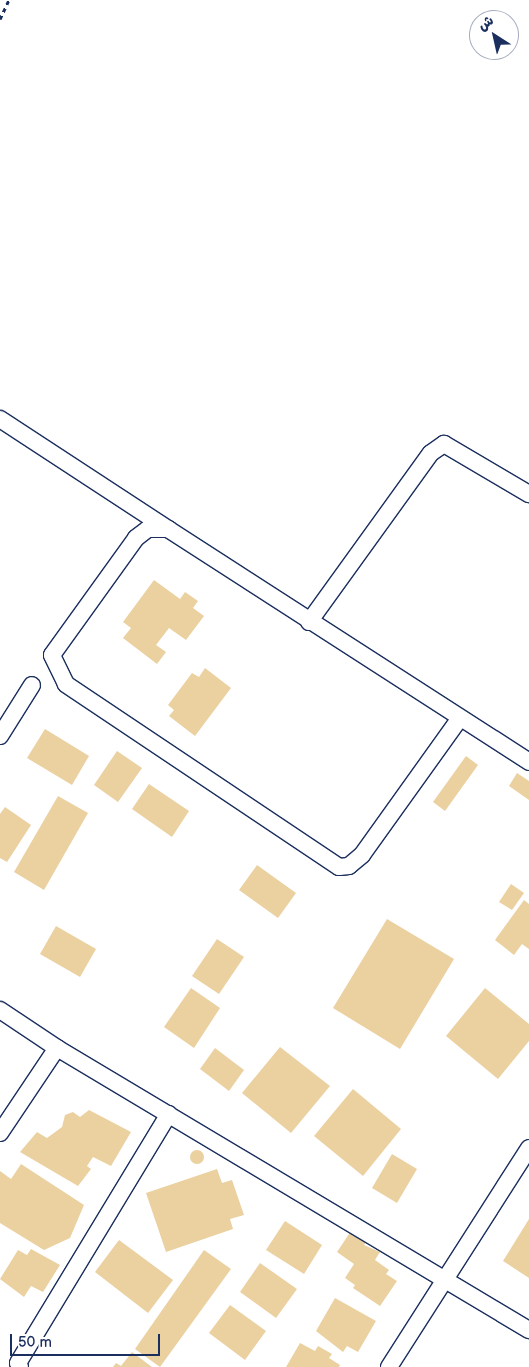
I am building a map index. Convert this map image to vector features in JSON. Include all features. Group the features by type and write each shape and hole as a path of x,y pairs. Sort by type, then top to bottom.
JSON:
{"street":[{"path":"0,419 309,622 529,762"},
{"path":"309,622 431,453 444,444 529,494"},
{"path":"168,530 148,529 136,538 52,655 66,684 340,867 349,866 362,855 460,718"},
{"path":"0,736 32,685"},
{"path":"0,1010 57,1048 446,1278 529,1330"},
{"path":"0,1133 57,1048"},
{"path":"20,1367 18,1363 169,1114"},
{"path":"389,1367 529,1148"}],"path":[{"path":"0,19 9,0"}],"building":[{"path":"154,580 180,599 185,592 198,601 193,608 204,616 186,640 169,628 156,645 166,652 157,664 123,638 131,628 123,622"},
{"path":"205,668 231,688 195,736 169,716 174,710 168,705 192,673 199,677"},
{"path":"45,729 89,756 72,785 27,758"},
{"path":"117,751 142,768 118,802 94,785"},
{"path":"466,756 478,765 445,811 433,802"},
{"path":"517,773 529,781 529,800 509,786"},
{"path":"149,784 189,811 172,837 132,809"},
{"path":"58,796 88,813 44,890 14,872"},
{"path":"5,807 31,825 7,862 0,858 0,814"},
{"path":"257,865 296,893 278,918 239,890"},
{"path":"511,884 524,893 512,910 499,902"},
{"path":"524,900 529,904 529,949 522,944 514,955 495,940"},
{"path":"387,919 454,959 400,1049 333,1008"},
{"path":"56,926 96,949 80,977 40,954"},
{"path":"217,939 244,957 219,994 192,976"},
{"path":"191,988 220,1008 194,1048 164,1027"},
{"path":"485,988 529,1024 529,1041 498,1079 446,1036"},
{"path":"280,1047 330,1086 291,1133 242,1093"},
{"path":"215,1048 244,1070 229,1091 200,1069"},
{"path":"353,1089 401,1129 363,1176 314,1136"},
{"path":"89,1110 131,1132 111,1166 93,1157 87,1166 91,1169 78,1186 20,1152 37,1132 47,1138 62,1127 65,1115 73,1112 80,1117"},
{"path":"197,1150 202,1152 204,1157 202,1162 197,1164 192,1162 190,1157 192,1152"},
{"path":"392,1154 417,1169 397,1203 372,1188"},
{"path":"21,1164 84,1205 70,1238 44,1250 0,1223 0,1171 11,1179"},
{"path":"217,1169 222,1183 232,1180 244,1215 230,1219 233,1229 166,1252 146,1193"},
{"path":"529,1219 529,1278 503,1261"},
{"path":"285,1221 322,1245 304,1274 266,1250"},
{"path":"351,1231 366,1242 364,1245 380,1252 375,1260 389,1270 386,1274 397,1281 380,1306 353,1288 355,1285 345,1278 354,1264 337,1252"},
{"path":"119,1240 173,1280 148,1313 95,1272"},
{"path":"31,1249 60,1265 43,1292 31,1286 24,1297 0,1279 18,1250 27,1255"},
{"path":"204,1250 231,1269 160,1367 135,1349"},
{"path":"260,1263 297,1289 276,1318 240,1292"},
{"path":"335,1298 376,1321 358,1352 347,1346 343,1352 316,1331"},
{"path":"230,1305 266,1331 245,1360 209,1333"},
{"path":"300,1343 315,1351 318,1346 332,1354 329,1358 340,1365 339,1367 286,1367"},
{"path":"132,1352 152,1367 113,1367 116,1363 121,1366"}]}
